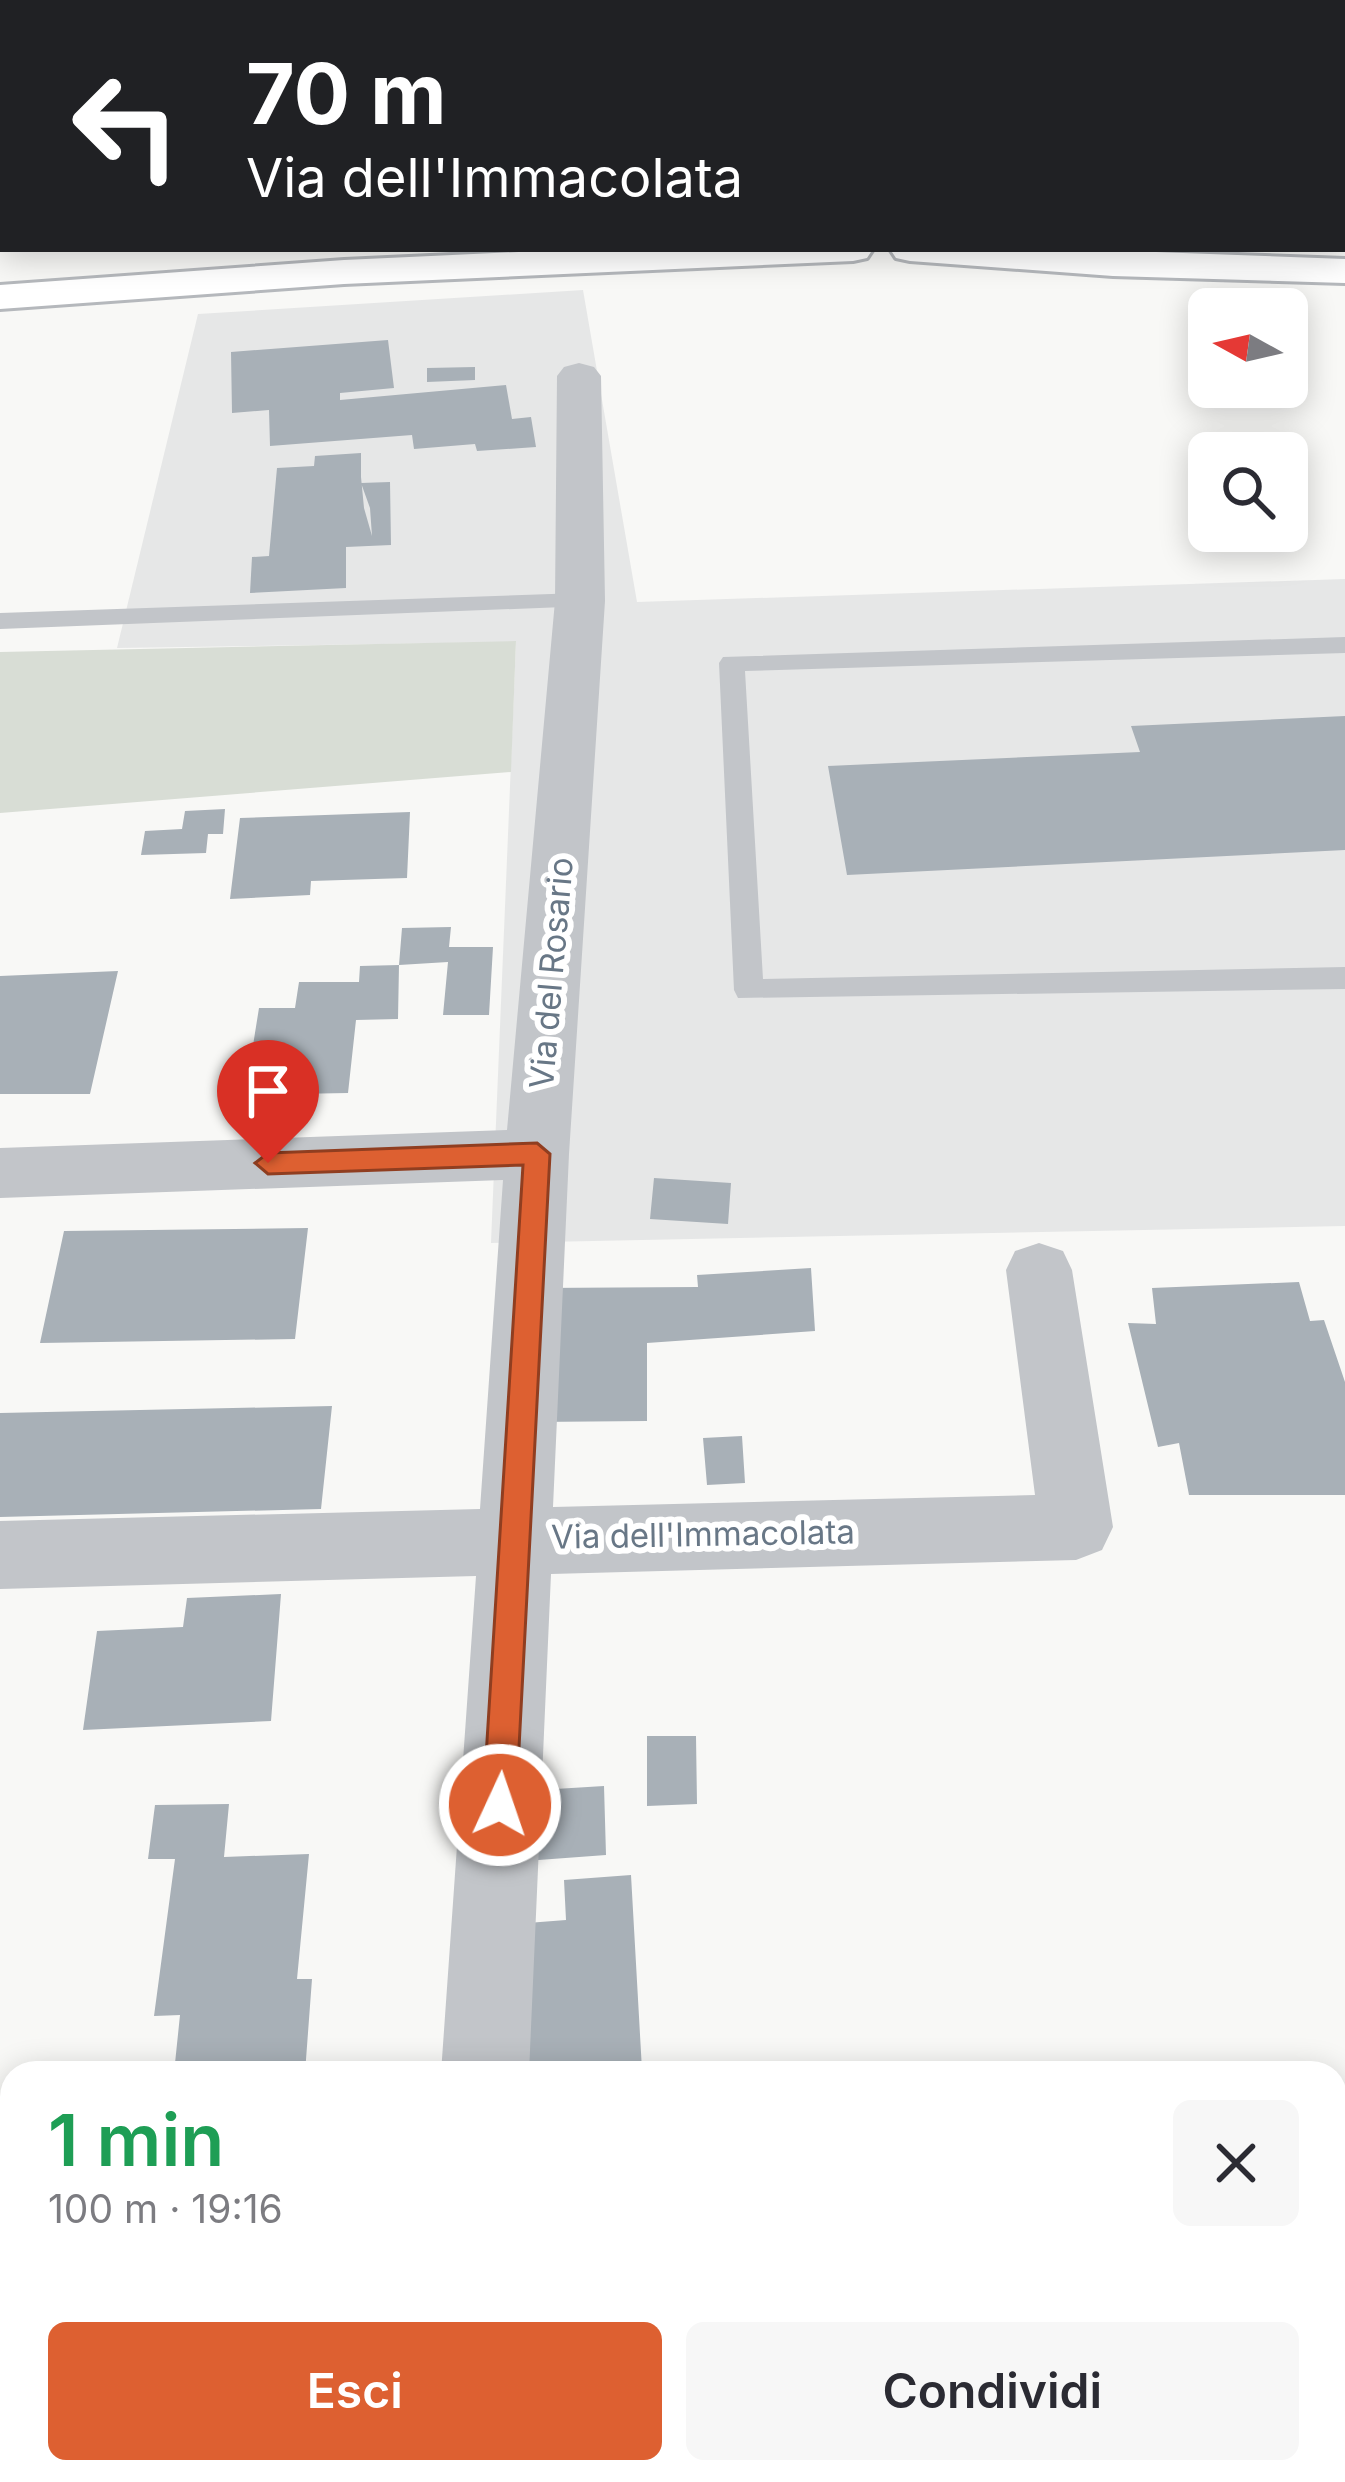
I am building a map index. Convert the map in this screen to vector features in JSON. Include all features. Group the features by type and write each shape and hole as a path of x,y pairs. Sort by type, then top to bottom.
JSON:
{"highway":[{"path":"0,297 344,272 787,252"},
{"path":"951,252 1113,264 1345,271"}],"street":[{"name":"Via del Rosario","path":"485,2061 537,1154 580,601 579,376"},
{"path":"0,1173 537,1154"},
{"name":"Via dell'Immacolata","path":"0,1555 1076,1527 1039,1270"}],"lane":[{"path":"0,621 580,601"},
{"path":"1345,645 732,662 749,990 1345,978"}],"shaded area":[{"path":"583,290 637,602 1345,579 1345,1226 491,1243 516,642 117,648 198,314"},
{"path":"516,641 511,772 0,813 0,652"}],"building":[{"path":"388,340 394,388 340,393 340,400 506,385 512,419 531,417 536,447 477,451 475,444 414,449 412,435 270,446 269,410 232,413 231,352"},
{"path":"475,367 475,380 427,382 427,368"},
{"path":"361,453 362,483 390,482 391,545 346,547 346,588 250,593 252,557 269,556 277,468 314,466 315,456","holes":["362,485 370,508 372,536 364,508"]},
{"path":"1345,716 1345,850 847,875 828,766 1140,752 1131,726"},
{"path":"225,809 223,834 208,834 206,853 141,855 145,831 182,829 185,811"},
{"path":"410,812 407,878 311,881 310,895 230,899 240,818"},
{"path":"451,927 449,947 493,947 489,1015 443,1015 448,962 399,965 402,928"},
{"path":"399,965 398,1019 356,1020 348,1093 245,1095 259,1008 295,1008 299,982 359,982 360,966"},
{"path":"118,971 90,1094 0,1094 0,976"},
{"path":"654,1178 731,1183 728,1224 650,1219"},
{"path":"308,1228 295,1339 40,1343 64,1231"},
{"path":"811,1268 815,1331 647,1343 647,1421 534,1422 539,1288 698,1287 697,1275"},
{"path":"1299,1282 1310,1321 1324,1320 1345,1382 1345,1495 1189,1495 1179,1443 1158,1447 1128,1323 1156,1324 1152,1288"},
{"path":"332,1406 321,1509 0,1517 0,1413"},
{"path":"742,1436 745,1483 707,1485 703,1438"},
{"path":"281,1594 271,1721 83,1730 97,1631 183,1627 187,1598"},
{"path":"647,1736 696,1736 697,1804 647,1806"},
{"path":"604,1786 606,1855 525,1861 523,1791"},
{"path":"229,1804 224,1857 309,1854 297,1979 312,1979 306,2061 175,2061 180,2015 154,2016 175,1859 148,1859 155,1805"},
{"path":"631,1875 641,2061 506,2061 503,1925 566,1920 564,1880"}],"route":[{"path":"268,1163 537,1154 500,1805"}]}
